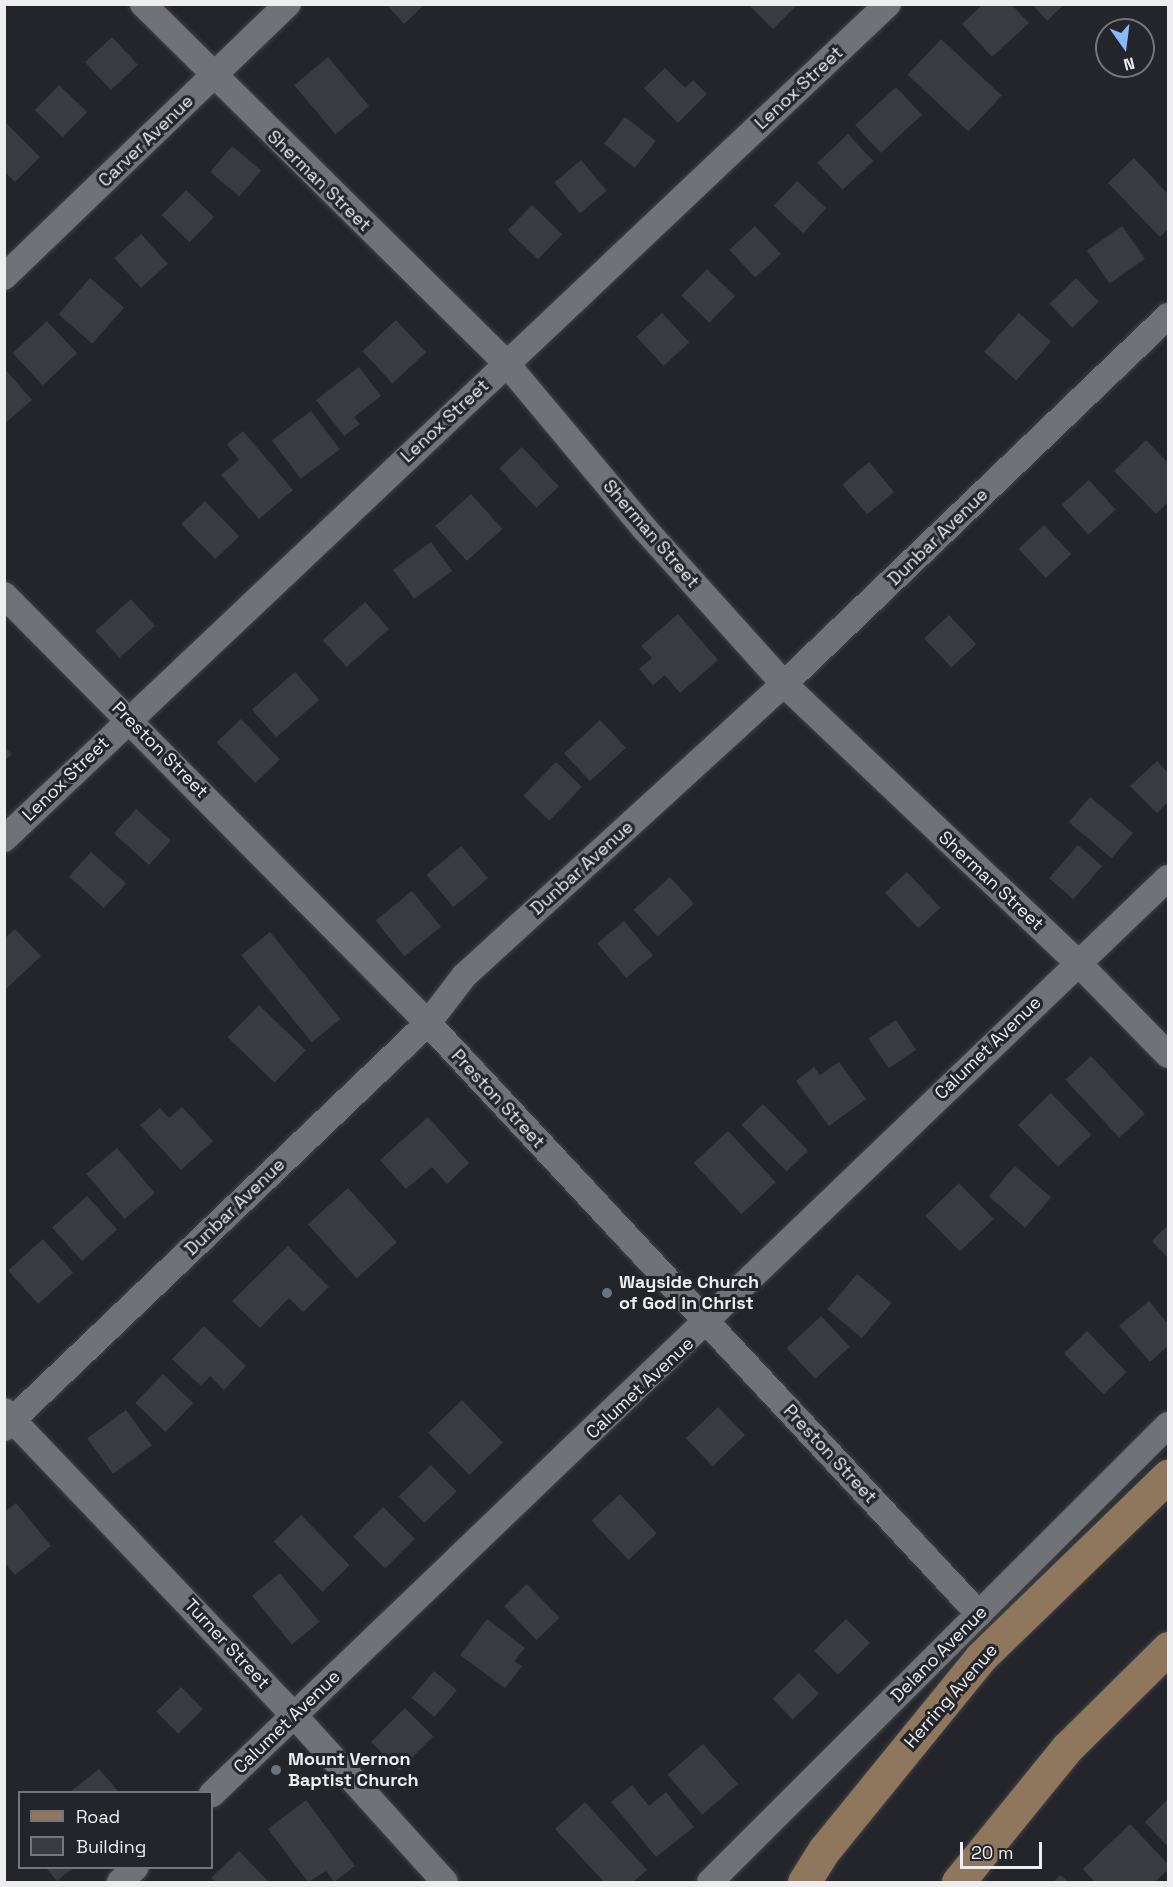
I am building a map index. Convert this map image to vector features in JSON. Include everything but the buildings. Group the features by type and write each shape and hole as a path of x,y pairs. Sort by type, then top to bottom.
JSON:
{"main road":[{"name":"Herring Avenue","path":"804,1882 825,1849 980,1658 1168,1476"},
{"path":"958,1882 1067,1748 1168,1648"}],"street":[{"name":"Sherman Street","path":"143,4 212,77 506,363 644,528 784,684 1077,962 1168,1056"},
{"name":"Carver Avenue","path":"4,277 288,4"},
{"name":"Lenox Street","path":"4,839 129,718 888,4"},
{"name":"Dunbar Avenue","path":"8,1419 428,1023 464,976 784,684 1168,316"},
{"name":"Preston Street","path":"4,595 129,718 428,1023 979,1614"},
{"name":"Calumet Avenue","path":"213,1793 708,1323 1077,962 1168,878"},
{"name":"Turner Street","path":"8,1419 294,1715 445,1882"},
{"name":"Delano Avenue","path":"710,1882 1168,1425"},
{"path":"120,1882 134,1869"}],"place":[{"name":"Wayside Church of God in Christ","path":"607,1293"},
{"name":"Mount Vernon Baptist Church","path":"276,1770"}]}
